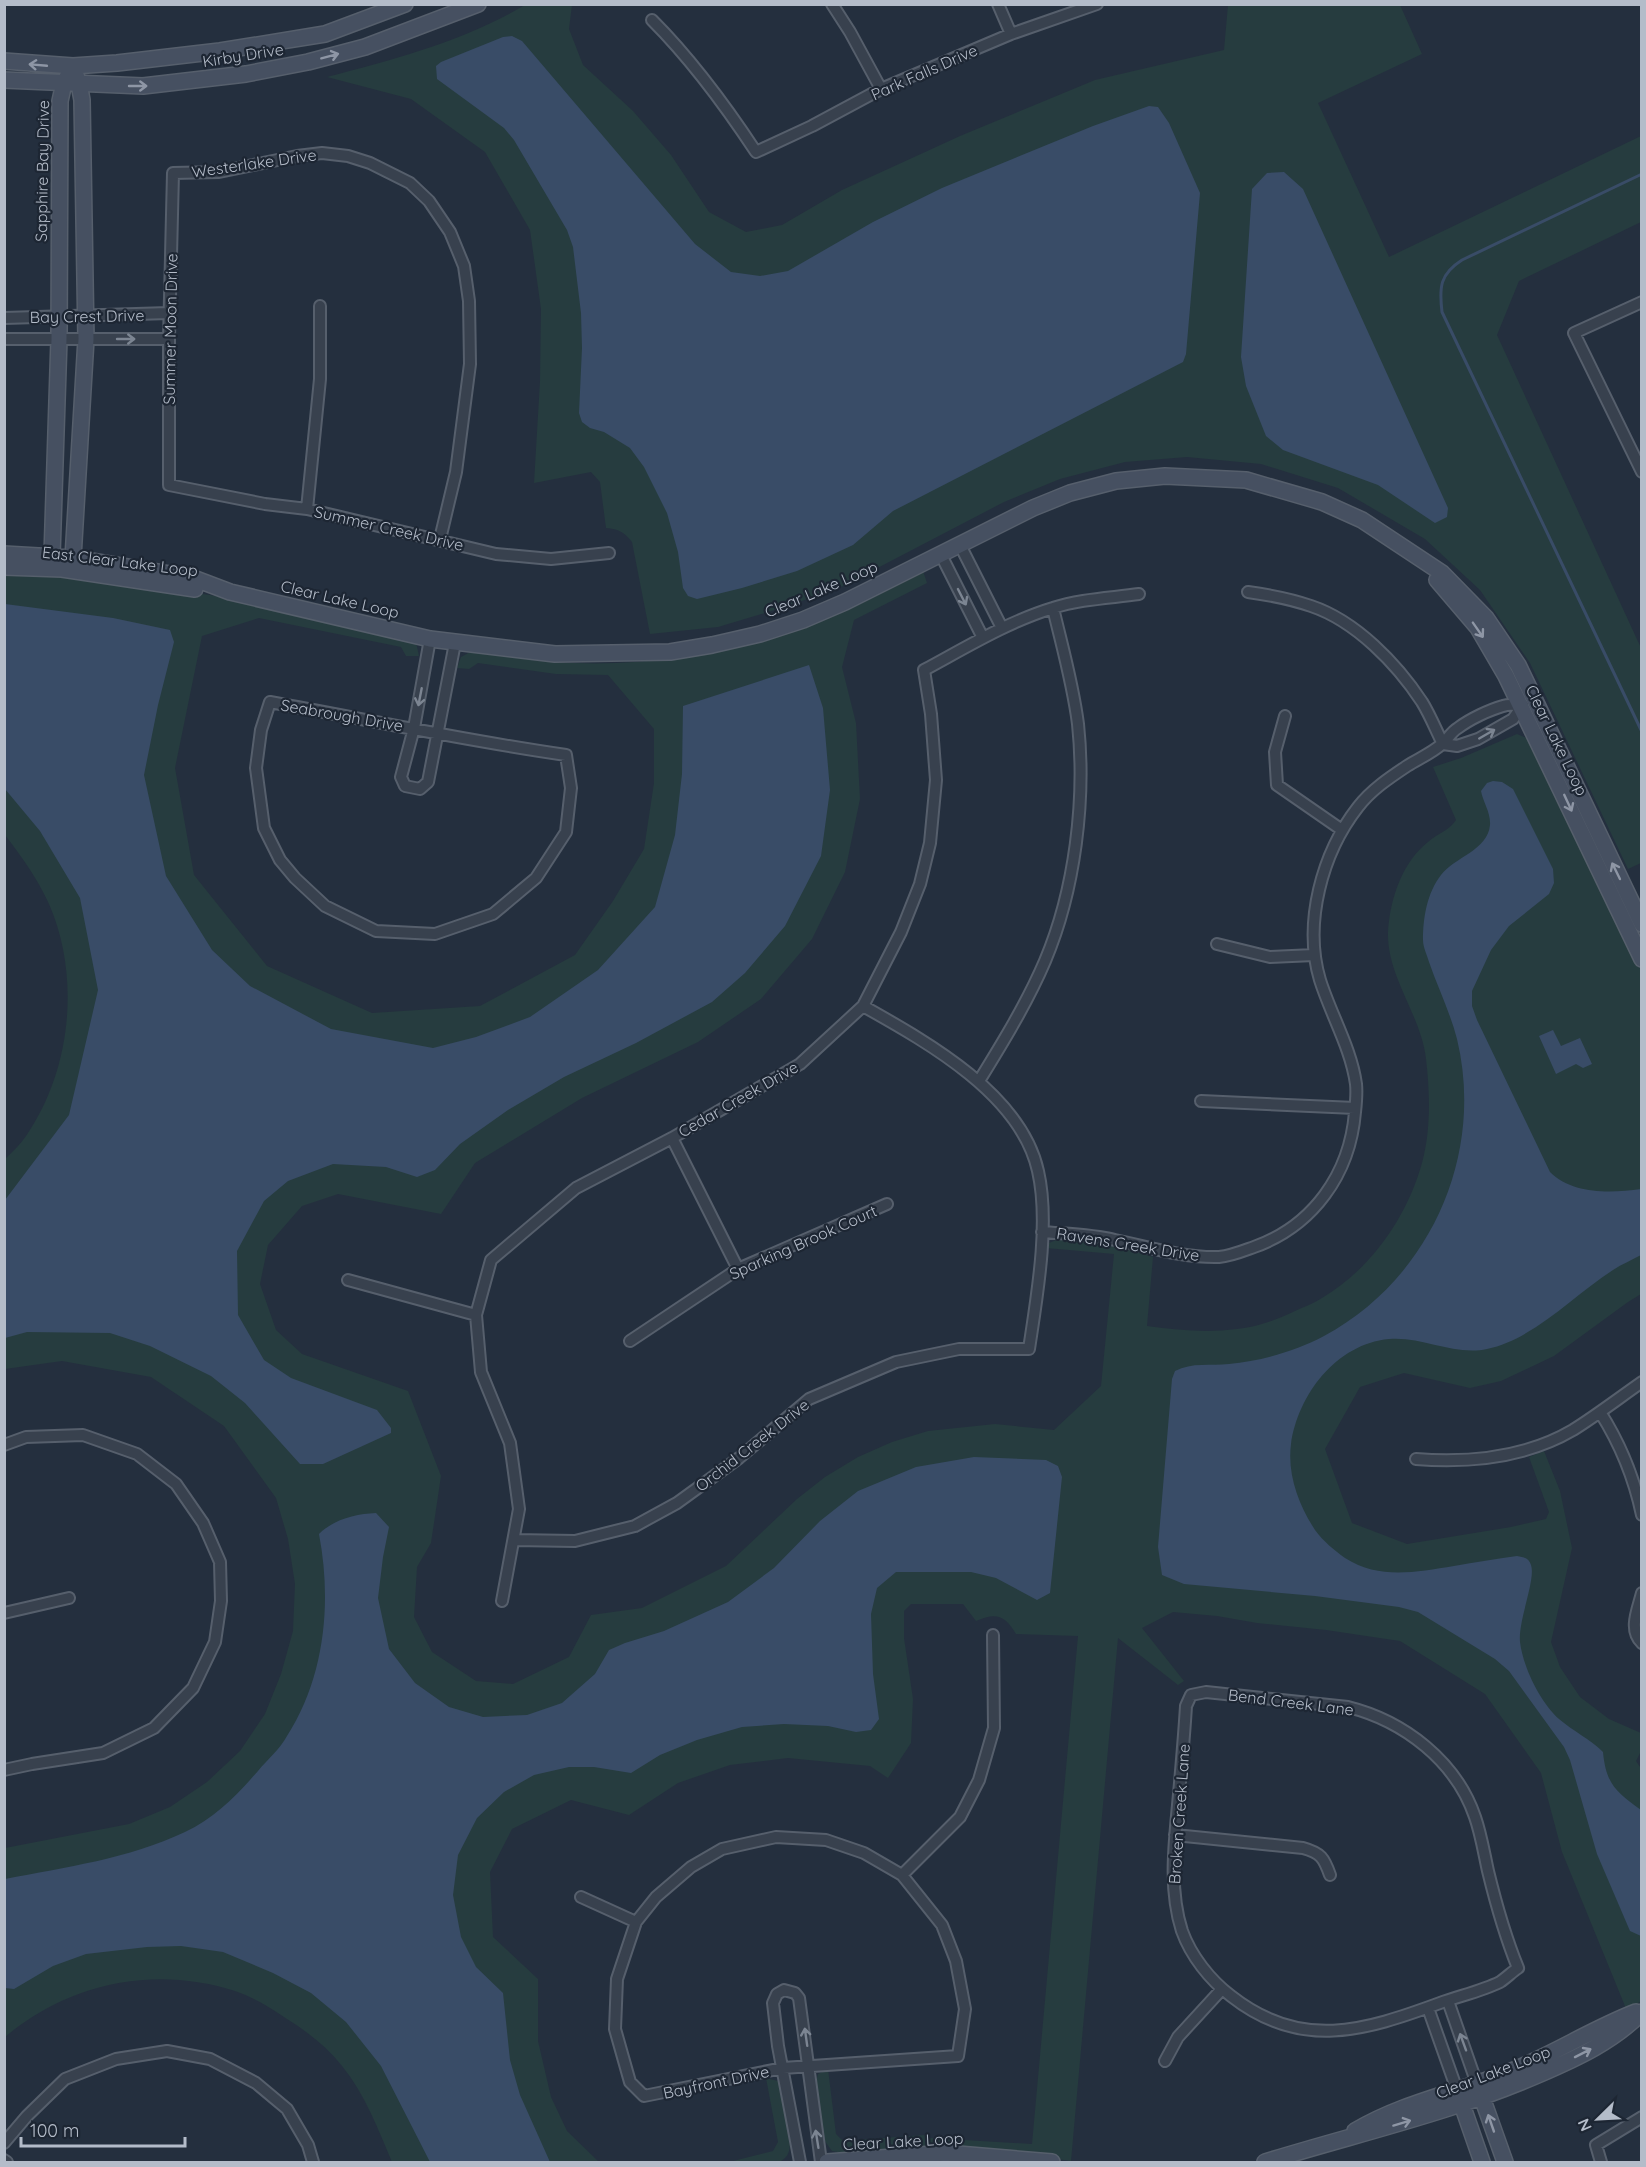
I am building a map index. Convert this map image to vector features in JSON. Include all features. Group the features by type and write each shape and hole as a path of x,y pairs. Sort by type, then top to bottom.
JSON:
{"street":[{"name":"Kirby Drive","path":"4,61 73,66 220,51 325,34 405,4"},
{"path":"832,4 881,89"},
{"path":"998,4 1011,34"},
{"name":"Park Falls Drive","path":"652,20 672,39 723,102 756,152 881,89 1011,34 1097,4"},
{"name":"Kirby Drive","path":"4,80 143,86 246,74 308,62 365,47 467,6"},
{"name":"Sapphire Bay Drive","path":"52,556 59,339 60,101 64,83 73,66"},
{"path":"52,556 62,569 73,558 86,339 82,100 80,84 73,66"},
{"name":"Westerlake Drive","path":"173,173 219,172 322,153 348,156 370,163 410,183 429,201 450,232 464,266 469,301 470,364 456,472 440,539"},
{"name":"Summer Moon Drive","path":"169,485 169,314 173,173"},
{"path":"1641,302 1574,333 1639,458 1641,472"},
{"path":"307,509 320,379 320,306"},
{"name":"Bay Crest Drive","path":"4,318 169,314"},
{"name":"Bay Crest Drive","path":"4,339 169,339"},
{"name":"Clear Lake Loop","path":"73,558 193,578 230,592 455,643 555,654 670,652 760,634 803,620 845,602 1033,508 1070,493 1116,481 1165,476 1245,480 1287,490 1322,502 1362,520 1442,573 1486,618 1518,665 1528,703 1641,959"},
{"name":"Summer Creek Drive","path":"169,485 265,504 307,509 496,554 550,558 609,553"},
{"path":"960,545 1002,628"},
{"name":"East Clear Lake Loop","path":"4,554 73,558"},
{"path":"941,555 984,638 1002,628 1053,608 1088,600 1139,594"},
{"name":"East Clear Lake Loop","path":"4,567 62,569 230,592"},
{"path":"1248,592 1276,596 1314,607 1340,621 1370,642 1398,669 1423,704 1443,744"},
{"path":"979,1081 1021,1011 1046,960 1061,913 1075,856 1080,777 1078,725 1072,685 1053,608"},
{"name":"Cedar Creek Drive","path":"502,1601 519,1509 510,1443 481,1372 476,1315 490,1260 576,1188 672,1138 800,1064 863,1006 901,932 920,884 930,843 936,780 931,714 924,670 984,638"},
{"name":"Seabrough Drive","path":"430,639 414,728 401,777 405,786 420,789 428,782 455,643"},
{"name":"Seabrough Drive","path":"270,702 414,728 566,755 571,788 566,832 536,878 493,914 435,934 376,931 325,906 295,878 280,860 264,828 256,768 261,730 270,702"},
{"name":"Clear Lake Loop","path":"1528,703 1640,918"},
{"name":"Ravens Creek Drive","path":"1042,1232 1113,1239 1191,1256 1220,1257 1262,1245 1299,1223 1315,1208 1345,1161 1356,1108 1356,1085 1350,1058 1320,979 1314,956 1314,919 1324,872 1342,830 1359,805 1384,781 1443,744 1459,727 1505,705 1528,703"},
{"name":"Ravens Creek Drive","path":"1443,744 1457,746 1478,739 1513,719 1528,703"},
{"path":"1285,716 1275,752 1276,785 1342,830"},
{"path":"1640,918 1618,909 1641,887"},
{"path":"1217,944 1270,957 1314,956"},
{"path":"863,1006 900,1026 979,1081 1007,1110 1031,1149 1038,1170 1042,1193 1042,1232"},
{"path":"1201,1101 1356,1108"},
{"path":"672,1138 738,1269"},
{"name":"Sparking Brook Court","path":"630,1341 738,1269 887,1204"},
{"name":"Orchid Creek Drive","path":"514,1539 575,1541 635,1526 677,1503 739,1458 809,1399 896,1362 959,1349 1029,1349 1039,1280 1042,1232"},
{"path":"348,1280 476,1315"},
{"path":"1416,1459 1444,1461 1502,1455 1553,1440 1600,1412 1641,1382"},
{"path":"1600,1412 1617,1438 1628,1463 1641,1515"},
{"path":"4,1445 26,1437 84,1435 137,1454 176,1484 203,1522 220,1562 221,1601 215,1642 193,1688 154,1728 103,1753 4,1770"},
{"path":"1639,1641 1634,1630 1641,1593"},
{"path":"4,1613 69,1598"},
{"path":"902,1875 960,1817 979,1780 993,1728 993,1635"},
{"name":"Bend Creek Lane","path":"1191,1695 1206,1692 1348,1707 1371,1712 1391,1722 1424,1745 1453,1776 1475,1817 1496,1903 1518,1968"},
{"name":"Broken Creek Lane","path":"1191,1695 1186,1706 1175,1835 1173,1890 1183,1933 1202,1967 1222,1989 1246,2008 1271,2022 1295,2028 1323,2031 1381,2024 1501,1982 1518,1968"},
{"path":"1175,1835 1303,1848 1314,1851 1325,1860 1330,1875"},
{"name":"Bayfront Drive","path":"776,1837 826,1840 864,1852 902,1875 942,1925 956,1961 965,2009 958,2056 783,2068 644,2096 630,2082 615,2029 617,1979 636,1922 656,1897 691,1867 722,1849 776,1837"},
{"path":"580,1897 636,1922"},
{"path":"800,2163 773,2003 777,1994 784,1989 795,1993 800,1998 821,2163"},
{"path":"1165,2061 1178,2037 1222,1989"},
{"path":"1448,2001 1505,2163"},
{"path":"1428,2008 1482,2163"},
{"name":"Clear Lake Loop","path":"1265,2163 1345,2137 1370,2133 1462,2105 1480,2091 1561,2065 1617,2034 1641,2011"},
{"path":"4,2143 27,2116 65,2079 116,2059 166,2051 210,2059 256,2083 287,2109 308,2145 314,2163"},
{"name":"Clear Lake Loop","path":"1345,2137 1384,2115 1456,2090 1480,2091"},
{"path":"793,2118 814,2116"},
{"path":"1601,2163 1596,2145 1641,2117"},
{"name":"Clear Lake Loop","path":"827,2163 946,2153 1052,2163"}],"green space":[{"path":"525,5 572,5 569,29 583,65 633,111 671,155 709,212 746,232 782,225 842,190 960,136 1095,80 1224,50 1228,5 1400,5 1422,54 1318,103 1389,257 1641,136 1641,222 1519,281 1497,335 1641,648 1641,863 1628,869 1530,663 1480,590 1425,539 1338,488 1261,464 1187,457 1125,462 1060,479 1004,502 843,586 788,606 718,627 650,634 632,542 621,532 606,528 600,482 591,472 534,483 540,381 541,309 530,230 485,152 411,99 327,77 429,48 478,29"},
{"path":"923,571 927,583 854,620 842,667 856,723 860,799 845,872 812,939 761,999 698,1042 582,1098 475,1163 441,1214 338,1194 302,1206 268,1245 260,1284 276,1330 302,1354 408,1391 441,1476 431,1543 417,1567 414,1617 432,1652 476,1681 513,1684 569,1657 591,1615 642,1608 726,1566 797,1499 825,1477 858,1457 892,1442 928,1431 995,1424 1054,1430 1101,1386 1114,1254 1046,1248 1049,1243 1059,1239 1117,1246 1153,1257 1147,1326 1204,1331 1252,1327 1312,1304 1340,1286 1371,1257 1397,1222 1415,1183 1425,1150 1429,1111 1426,1059 1417,1025 1396,974 1388,939 1393,899 1406,868 1420,850 1456,820 1433,767 1461,758 1517,734 1529,739 1641,971 1641,1294 1554,1356 1501,1381 1470,1388 1404,1373 1360,1387 1325,1449 1352,1523 1407,1544 1546,1519 1549,1512 1529,1457 1544,1451 1560,1491 1572,1548 1551,1642 1560,1667 1580,1697 1609,1719 1641,1733 1641,1751 1636,1761 1642,1770 1641,2001 1627,2011 1562,1852 1541,1773 1485,1694 1400,1641 1173,1612 1142,1628 1184,1681 1178,1685 1118,1638 1071,2161 985,2152 929,2150 843,2153 832,2151 824,2140 816,2082 818,2074 828,2069 836,2134 843,2141 924,2135 931,2138 1032,2144 1078,1636 1016,1634 1004,1619 999,1617 976,1621 963,1604 911,1604 904,1611 904,1638 913,1699 911,1743 888,1778 870,1766 788,1758 730,1765 678,1783 629,1815 571,1800 512,1829 490,1872 493,1937 538,1979 538,2041 551,2097 567,2131 599,2162 392,2162 358,2088 324,2046 295,2024 255,2000 235,1991 204,1983 144,1980 114,1984 57,2003 30,2018 5,2037 5,1848 129,1824 170,1807 207,1782 240,1751 265,1714 281,1674 293,1631 295,1584 288,1539 276,1498 224,1426 151,1377 62,1361 5,1369 4,1160 26,1136 53,1083 66,1023 68,992 59,932 49,904 29,868 5,835 5,573 47,573 210,595 407,635 416,642 419,656 406,656 401,647 259,618 202,636 175,768 194,875 267,966 372,1013 480,1006 575,955 613,901 644,849 654,783 654,729 608,675 556,674 478,663 469,669 457,668 461,657 474,650 545,661 627,663 699,654 769,638 803,627 859,605"},
{"path":"766,2078 778,2081 782,2087 790,2145 788,2153 779,2162 729,2162 773,2151 778,2142"}],"water":[{"path":"512,36 522,41 695,244 731,272 760,276 788,271 873,222 942,188 1093,126 1149,106 1158,107 1169,123 1200,193 1186,354 1183,362 893,511 853,545 797,571 742,588 697,599 688,596 683,588 678,552 667,513 644,467 630,448 604,432 590,428 582,422 579,413 581,313 573,247 567,230 514,140 504,128 437,79 436,66 441,62 503,37"},
{"path":"1284,172 1303,189 1448,508 1447,517 1435,523 1378,485 1283,450 1266,436 1246,386 1241,357 1252,189 1267,173"},
{"path":"5,604 113,618 170,630 174,642 144,775 166,876 212,950 250,986 331,1029 433,1048 476,1037 530,1017 598,970 655,907 675,835 682,774 683,706 809,665 823,708 830,790 821,856 785,926 745,973 712,1002 636,1043 564,1077 508,1110 460,1144 435,1170 417,1177 386,1167 333,1164 288,1181 264,1201 237,1251 238,1315 264,1360 291,1378 377,1410 391,1428 391,1433 323,1464 300,1464 245,1403 211,1376 150,1346 110,1333 27,1332 5,1338 5,1200 69,1115 98,990 80,898 40,831 5,789"},
{"path":"1502,782 1513,789 1553,869 1554,883 1549,894 1509,926 1491,950 1472,991 1472,1006 1550,1172 1559,1179 1581,1189 1618,1191 1641,1189 1641,1255 1598,1280 1537,1326 1504,1344 1487,1349 1462,1350 1414,1340 1389,1339 1370,1343 1352,1351 1323,1375 1302,1408 1291,1444 1291,1467 1299,1500 1315,1530 1337,1552 1358,1565 1398,1573 1517,1556 1529,1561 1532,1572 1520,1642 1529,1673 1539,1694 1552,1712 1603,1752 1610,1780 1625,1798 1641,1810 1641,1936 1630,1931 1597,1854 1570,1760 1564,1747 1509,1671 1495,1659 1418,1612 1399,1607 1315,1596 1184,1584 1162,1575 1158,1547 1172,1379 1175,1371 1195,1365 1241,1363 1266,1358 1290,1351 1324,1336 1361,1312 1393,1282 1420,1248 1441,1210 1455,1169 1463,1126 1464,1083 1457,1039 1424,945 1424,923 1429,898 1441,875 1477,847 1488,834 1489,816 1481,791 1487,783"},
{"path":"1553,1030 1561,1046 1580,1038 1592,1064 1583,1068 1576,1064 1556,1074 1539,1036"},
{"path":"974,1457 1046,1460 1058,1466 1062,1477 1050,1593 1037,1600 996,1578 971,1572 896,1572 877,1588 871,1614 873,1674 879,1719 871,1730 856,1732 828,1726 784,1724 742,1727 697,1740 660,1755 631,1773 594,1767 569,1767 534,1775 504,1792 477,1818 458,1855 453,1895 461,1937 476,1967 503,1993 510,2060 520,2095 550,2162 430,2162 381,2066 346,2022 311,1993 273,1973 223,1952 181,1946 147,1947 86,1954 53,1966 14,1989 5,1988 5,1879 119,1856 185,1832 206,1820 234,1797 284,1741 310,1689 322,1638 325,1586 319,1534 338,1521 353,1516 376,1513 389,1527 378,1598 389,1649 415,1683 449,1707 483,1717 527,1715 562,1703 595,1674 609,1650 664,1631 728,1602 774,1568 820,1521 858,1491 916,1467"}],"waterway":[{"path":"1642,174 1462,260 1445,276 1441,288 1442,312 1642,732"}]}
